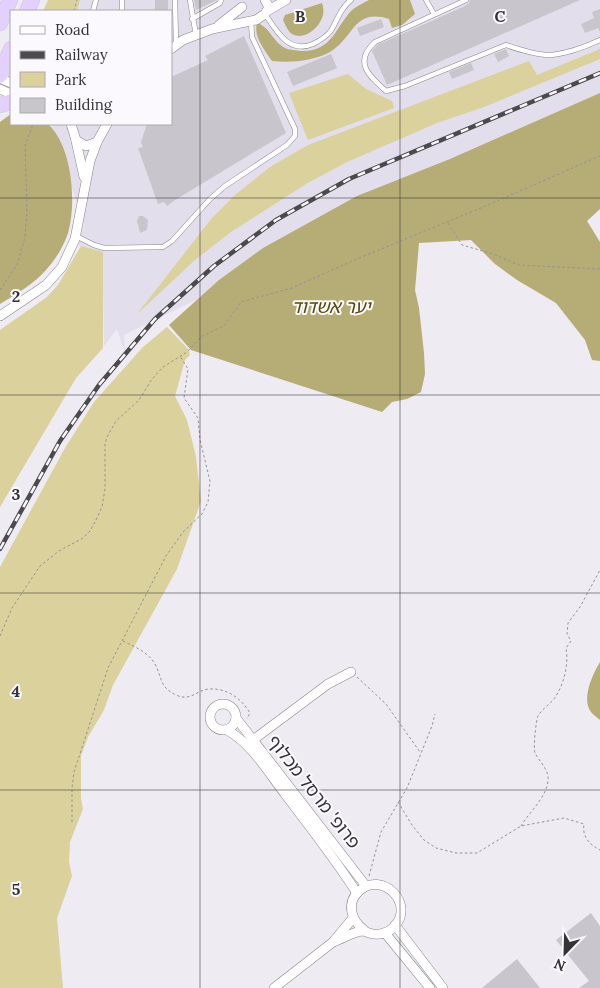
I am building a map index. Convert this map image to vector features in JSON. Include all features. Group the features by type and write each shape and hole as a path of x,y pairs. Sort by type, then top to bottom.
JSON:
{"highway":[{"path":"0,23 10,0"},
{"path":"0,76 10,51"}],"street":[{"path":"265,0 269,5 266,13"},
{"path":"174,47 183,40 212,29 250,21 286,0"},
{"path":"244,3 240,11 241,16 250,21"},
{"path":"212,29 244,3"},
{"path":"75,130 86,146 91,146 99,138 100,127 98,125"},
{"path":"0,316 46,286 62,267 76,236 90,161 106,125"},
{"path":"75,130 84,186"},
{"path":"253,740 328,684 351,672"},
{"path":"222,704 234,709 236,718 233,725 226,730 218,730 211,724 209,715 213,707 222,704"},
{"name":"פרופ' מרסל מכלוף","path":"236,718 366,886"},
{"name":"פרופ' מרסל מכלוף","path":"226,730 240,739 258,758 357,893"},
{"path":"379,884 386,886 396,894 401,906 399,920 385,933 370,933 358,926 353,918 352,905 357,893 366,886 379,884"},
{"path":"274,988 334,942 353,918"},
{"path":"395,925 443,988"},
{"path":"334,942 364,930"},
{"path":"385,933 430,988"}],"lane":[{"path":"174,47 173,22 175,0"},
{"path":"190,0 196,35"},
{"path":"192,19 220,4 221,0"},
{"path":"266,13 288,44 297,46 310,45 322,40 331,31 343,7 351,0"},
{"path":"426,0 434,14"},
{"path":"466,0 375,42 368,48 364,57 366,68 371,78 386,91 405,86 506,45 521,51 550,55 587,46 600,40"},
{"path":"76,236 104,248 163,247 172,241 210,199 225,186 292,141 295,136 295,130 252,37 250,21"}],"path":[{"path":"0,290 17,265 25,237 27,211 25,146 33,125"},
{"path":"0,636 12,608 40,566 90,531 96,520 104,498 105,444 111,428 121,415 139,400 156,374 169,362 192,347 202,336 224,326 241,302 292,288 600,156"},
{"path":"448,222 462,245 519,264 598,270 600,268"},
{"path":"72,822 72,788 76,762 104,676 160,566 177,539 202,514 208,502 210,492 209,474 200,440 198,418 184,398 188,369 180,356"},
{"path":"521,826 528,814 542,799 548,782 548,776 534,751 538,716 555,698 563,681 568,658 566,648 571,641 567,634 568,623 580,607 600,570"},
{"path":"122,641 142,651 151,659 155,664 161,682 176,695 191,697 208,689 224,691 235,696 250,713 243,726"},
{"path":"351,672 386,704 420,752"},
{"path":"366,886 381,832 407,788 435,714"},
{"path":"398,802 424,840 436,848 450,852 471,854 521,826 564,818 584,824 585,837 600,850"}],"shaded area":[{"path":"55,0 600,0 600,102 124,335 125,353 117,329 104,346 103,283 92,250 77,245 84,225 51,125 172,125 172,10 49,10"}],"green space":[{"path":"48,0 80,0 77,10 43,10"},
{"path":"369,0 410,0 415,14 402,25 392,28 389,19 368,17 355,26 345,39 330,52 302,61 272,61 258,38 257,23 287,49 301,51 320,48 332,38 352,10"},
{"path":"322,3 323,15 319,24 311,32 297,36 289,32 283,20 285,15"},
{"path":"600,49 600,59 484,107 437,123 347,162 306,184 231,232 195,260 137,314 212,218 235,195 270,167 308,145 529,61 537,75"},
{"path":"348,74 366,89 392,101 394,108 308,140 289,93"},
{"name":"יער אשדוד","path":"600,93 600,209 587,221 600,242 600,361 592,360 585,340 556,303 517,280 495,264 471,240 419,243 415,290 419,308 425,374 421,392 407,399 392,402 382,412 191,350 169,325 219,280 263,248 357,196 450,159"},
{"path":"10,115 10,125 49,125 63,146 70,175 72,206 68,233 62,248 53,262 36,280 0,304 0,122"},
{"path":"81,246 103,252 103,348 76,378 0,507 0,330 47,297 58,285"},
{"path":"167,327 188,349 190,355 185,360 175,396 187,420 196,457 201,501 177,569 113,685 104,710 88,737 81,756 81,798 83,809 70,842 69,862 72,876 57,918 63,988 0,988 0,567 65,448 94,402 143,347"},
{"path":"600,662 600,720 591,712 587,700 589,686"}],"building":[{"path":"155,0 168,0 168,10 155,10"},
{"path":"194,0 217,0 196,10"},
{"path":"470,0 580,0 387,85 372,51 377,45 463,7"},
{"path":"600,9 600,32 598,28 585,33 581,24 594,18 592,12"},
{"path":"381,19 384,27 360,36 357,28"},
{"path":"244,36 286,133 167,206 164,202 158,204 138,148 143,147 141,142 147,125 172,125 172,77 208,60 205,56"},
{"path":"506,49 509,56 498,62 494,54"},
{"path":"331,54 337,68 293,86 287,72"},
{"path":"471,63 474,70 452,79 449,72"},
{"path":"139,216 143,216 148,220 147,230 140,233 137,221"},
{"path":"591,913 600,926 600,988 579,988 589,981 556,940"},
{"path":"517,959 540,988 482,988"}],"railway":[{"path":"0,549 60,441 99,385 155,319 214,266 276,220 349,179 600,73"}]}
